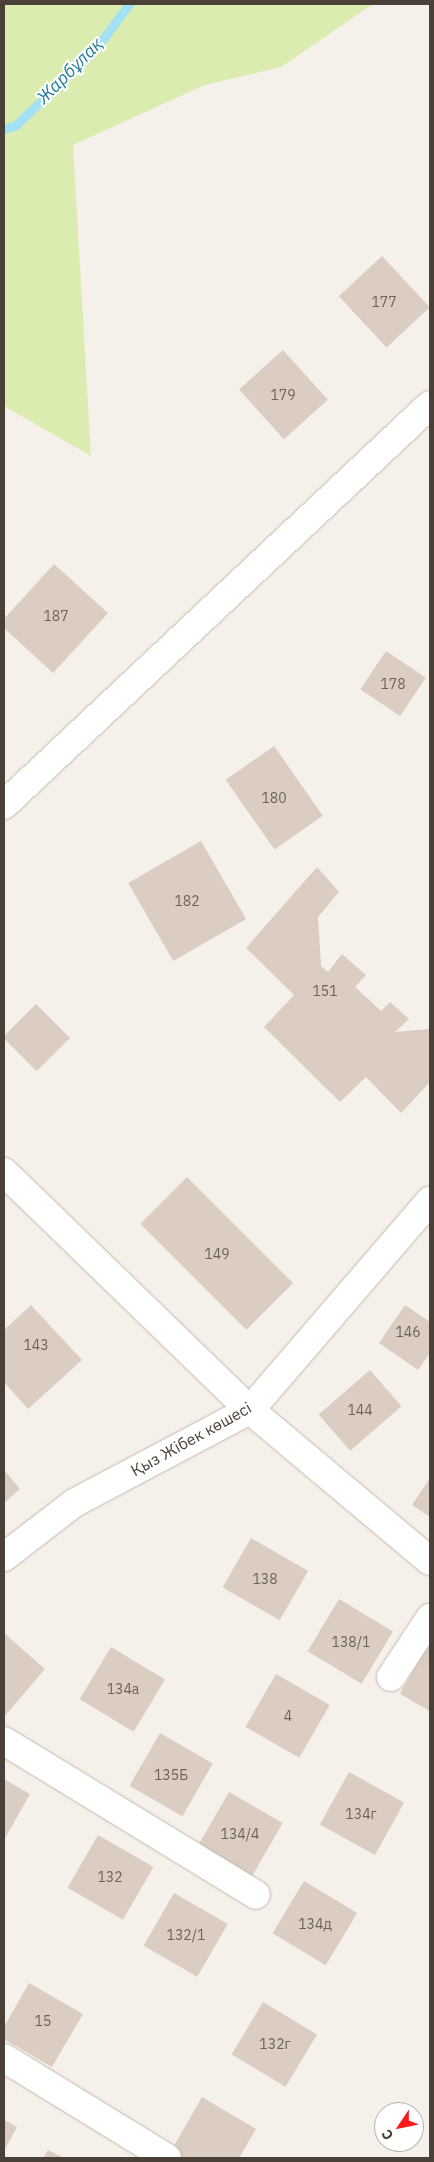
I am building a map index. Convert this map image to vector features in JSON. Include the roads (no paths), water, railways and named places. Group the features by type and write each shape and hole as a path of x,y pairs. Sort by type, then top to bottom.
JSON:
{"street":[{"path":"4,805 430,405"},
{"path":"4,1172 250,1410 430,1561"},
{"name":"Қыз Жібек көшесі","path":"4,1557 74,1503 250,1410 430,1201"},
{"path":"391,1677 430,1618"},
{"path":"4,1741 256,1895"},
{"path":"4,2058 167,2158"}],"waterway":[{"name":"Жарбұлақ","path":"4,129 16,125 97,47 129,4"}]}
